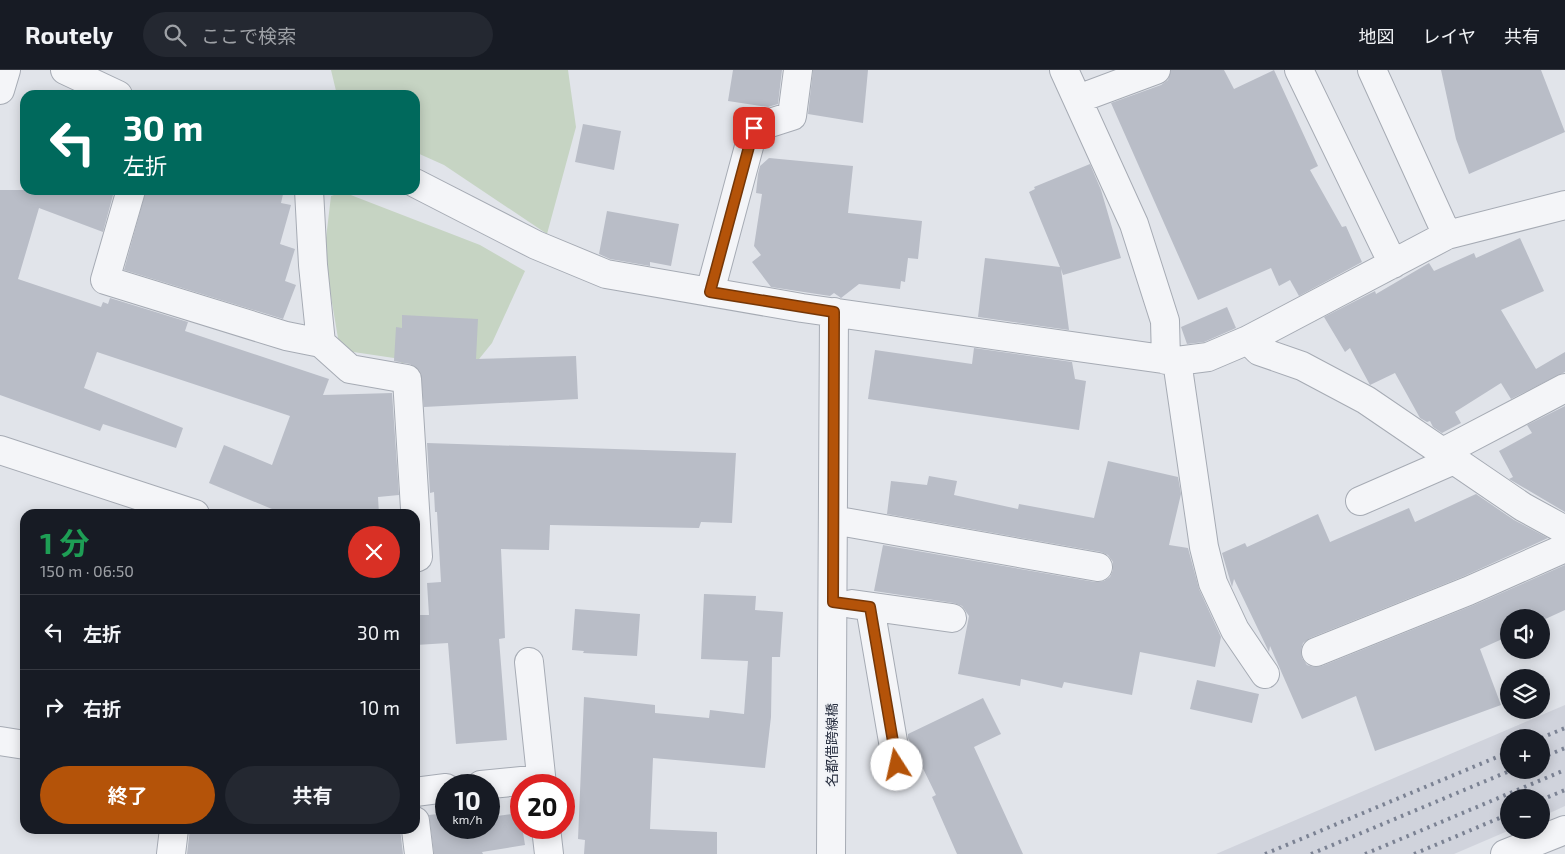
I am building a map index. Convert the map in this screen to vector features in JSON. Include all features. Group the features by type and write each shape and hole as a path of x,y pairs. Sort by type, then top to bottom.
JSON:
{"street":[{"path":"0,90 6,70"},
{"path":"710,292 754,128 792,116 798,70"},
{"path":"1064,70 1134,224 1165,321 1204,547 1213,583 1235,630 1265,674"},
{"path":"1078,99 1156,70"},
{"path":"1299,70 1392,264"},
{"path":"1372,70 1447,235"},
{"path":"79,73 109,90"},
{"path":"420,186 536,245 606,274 834,312 1172,360 1208,357 1248,340 1447,235 1565,204"},
{"path":"129,195 105,280 286,336 321,343 350,369 408,379 415,509"},
{"path":"309,195 313,265 321,343"},
{"name":"名都借跨線橋","path":"831,854 834,312"},
{"path":"1248,340 1259,351 1302,366 1366,400 1523,507 1565,530"},
{"path":"1360,501 1449,456 1565,388"},
{"path":"0,450 180,509"},
{"path":"833,520 1098,567"},
{"path":"1316,652 1468,591 1565,548"},
{"path":"833,602 952,618"},
{"path":"870,607 897,765"},
{"path":"528,662 540,774"},
{"path":"0,741 20,744"},
{"path":"420,791 435,789"},
{"path":"1505,854 1565,830"},
{"path":"170,854 173,834"},
{"path":"416,834 418,854"},
{"path":"547,839 549,854"}],"shaded area":[{"path":"1565,705 1565,806 1550,813 1550,789 1500,789 1500,834 1454,854 1216,854 1500,733 1500,779 1550,779 1550,729 1509,729 1532,719 1550,719 1550,711"}],"green space":[{"path":"331,70 568,70 576,127 547,234 444,165 420,154 420,90 336,90"},
{"path":"351,195 480,245 525,271 492,343 475,364 402,363 394,358 340,350 324,255 331,196"}],"building":[{"path":"733,70 782,70 778,104 768,107 728,101"},
{"path":"813,70 868,70 863,123 808,114"},
{"path":"1171,70 1224,70 1234,89 1274,70 1318,166 1310,170 1342,227 1346,226 1362,262 1299,296 1290,280 1279,286 1271,268 1198,300 1111,103 1161,85 1168,80"},
{"path":"1441,70 1541,70 1565,132 1469,174 1456,139"},
{"path":"583,124 621,131 614,170 575,162"},
{"path":"769,158 853,166 848,213 922,221 918,259 908,258 905,282 901,281 900,289 859,284 841,298 834,293 830,296 771,287 752,262 761,255 754,246 762,194 756,193 758,174 760,166"},
{"path":"1090,164 1101,190 1121,258 1063,275 1061,269 1069,330 978,317 985,258 1060,267 1029,192 1035,189 1034,187"},
{"path":"0,190 20,190 20,195 113,195 103,232 39,208 18,279 101,307 103,302 108,304 110,298 188,322 185,331 329,379 323,395 392,393 399,495 378,497 379,509 272,509 209,483 224,445 272,465 290,416 97,352 84,388 183,428 176,448 103,424 100,431 0,395"},
{"path":"145,195 283,195 281,203 291,205 280,244 295,249 285,281 296,285 283,319 124,270"},
{"path":"607,211 679,224 671,266 650,262 650,266 610,259 599,254"},
{"path":"1520,238 1544,291 1501,310 1536,369 1565,352 1565,372 1511,399 1501,383 1455,412 1461,423 1442,433 1433,427 1430,421 1427,422 1420,418 1395,373 1370,385 1350,348 1345,352 1324,317 1375,291 1376,294 1429,263 1434,271 1474,253 1476,258"},
{"path":"1227,307 1236,328 1204,342 1187,344 1181,327"},
{"path":"402,315 478,319 476,359 576,356 578,399 424,407 420,371 410,364 394,361 396,327 402,328"},
{"path":"974,348 1072,362 1075,379 1086,381 1079,430 868,399 875,350 972,364"},
{"path":"1565,406 1565,512 1509,479 1513,477 1499,451 1532,433 1527,425"},
{"path":"427,443 736,453 732,523 701,522 699,528 550,525 549,550 501,549 505,638 499,639 507,740 456,744 448,643 420,645 420,615 429,615 427,583 441,582 437,512 435,512 434,492 430,493"},
{"path":"1108,461 1178,477 1181,494 1169,545 1188,548 1199,589 1221,637 1215,667 1140,652 1132,695 1064,682 1062,688 1021,679 1020,686 958,674 969,616 962,606 954,603 874,591 883,545 1095,582 1104,581 1110,577 1113,570 1113,562 1108,555 1101,552 887,514 891,481 927,485 929,476 957,481 954,495 1018,509 1019,504 1094,518"},
{"path":"1476,494 1514,520 1548,538 1462,577 1310,638 1303,643 1301,650 1302,658 1307,665 1314,667 1322,666 1474,605 1565,565 1565,610 1550,617 1550,609 1500,609 1500,640 1480,649 1500,705 1375,751 1356,696 1302,719 1270,646 1269,652 1234,579 1232,587 1222,553 1245,543 1247,547 1318,514 1330,542 1409,508 1415,522"},
{"path":"704,594 756,596 755,610 783,612 780,657 772,657 771,717 765,768 653,758 650,829 717,832 717,854 584,854 585,840 578,839 584,697 655,705 655,713 709,718 710,710 744,714 748,661 701,659"},
{"path":"575,609 640,614 637,656 583,653 584,651 572,650"},
{"path":"1197,680 1259,694 1252,723 1190,709"},
{"path":"983,698 1001,734 974,747 1023,854 957,854 932,797 936,795 908,738 908,734"},
{"path":"435,814 435,839 500,839 500,816 510,814 510,839 524,839 525,845 482,852 483,854 434,854 429,815"},
{"path":"189,834 401,834 403,854 187,854"}],"railway":[{"path":"1550,734 1565,728"},
{"path":"1550,754 1565,748"},
{"path":"1265,854 1500,756"},
{"path":"1365,854 1565,770"},
{"path":"1311,854 1500,775"},
{"path":"1550,796 1565,790"},
{"path":"1414,854 1500,818"}],"route":[{"path":"754,128 710,292 834,312 832,356 834,448 833,602 870,607 897,765"}]}
